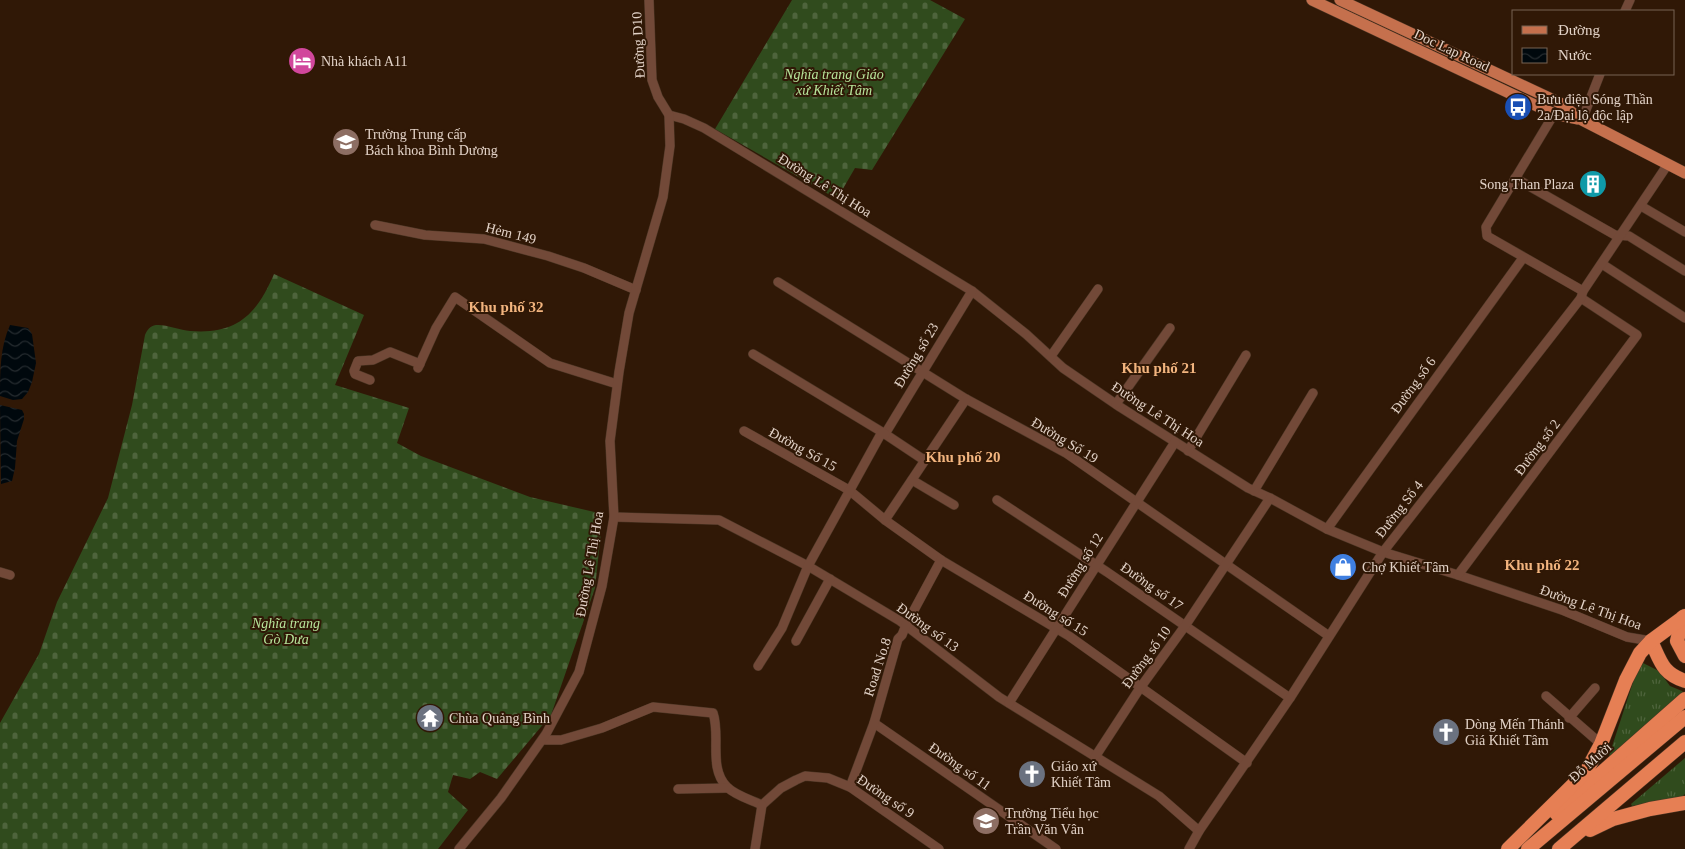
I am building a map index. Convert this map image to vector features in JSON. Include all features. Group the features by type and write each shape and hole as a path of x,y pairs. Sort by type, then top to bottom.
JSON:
{"highway":[{"path":"1508,849 1586,772 1601,744 1626,680 1640,653 1651,641 1684,616"},
{"path":"1684,616 1677,641 1685,656"},
{"path":"1651,641 1662,665 1672,676 1685,681"},
{"name":"Đỗ Mười","path":"1516,849 1685,699"},
{"name":"Đỗ Mười","path":"1528,849 1685,717"},
{"path":"1559,849 1685,742"},
{"path":"1574,849 1685,752"},
{"path":"1577,835 1613,819 1650,809 1685,803"}],"main road":[{"name":"Doc Lap Road","path":"1312,0 1554,114 1582,120"},
{"name":"Doc Lap Road","path":"1340,0 1560,103 1582,120"},
{"path":"1582,120 1685,173"}],"street":[{"name":"Đường D10","path":"650,0 652,80 658,97 669,115"},
{"path":"1582,120 1600,75"},
{"path":"1554,114 1486,227 1487,236 1582,294"},
{"name":"Đường Lê Thị Hoa","path":"459,849 488,815 542,740 579,672 602,586 614,517 610,441 617,384 629,313 663,197 670,146 669,115 704,128 972,291 1063,368 1188,451 1254,491 1326,529 1383,552 1562,610 1627,637 1651,641"},
{"name":"Đường Số 4","path":"1189,849 1199,831 1290,698 1383,552 1582,294 1668,164"},
{"path":"1515,178 1615,235 1630,236 1685,271"},
{"path":"1641,206 1685,232"},
{"name":"Hẻm 149","path":"375,225 425,235 484,239 584,268 636,290"},
{"name":"Đường số 6","path":"1326,529 1523,258"},
{"path":"1602,264 1685,318"},
{"name":"Đường Số 19","path":"778,282 922,373 1066,454 1329,636"},
{"path":"1051,356 1098,289"},
{"name":"Đường số 23","path":"758,666 782,628 808,566 849,490 972,291"},
{"name":"Đường số 2","path":"1458,575 1637,335 1582,294"},
{"path":"370,380 355,374 354,371 358,361 373,360 390,352 419,366 436,328 455,297 550,363 617,384"},
{"path":"1116,404 1170,328"},
{"path":"753,354 884,433 924,460"},
{"path":"1188,451 1246,355"},
{"path":"1254,491 1313,394"},
{"path":"885,520 966,399"},
{"name":"Đường Số 15","path":"744,431 849,490"},
{"name":"Đường số 12","path":"1009,703 1175,442"},
{"path":"912,480 954,505"},
{"name":"Đường số 15","path":"849,490 885,520 941,560 1056,628 1246,762"},
{"name":"Đường số 10","path":"1095,757 1270,498"},
{"name":"Đường số 17","path":"997,500 1097,565 1290,698"},
{"name":"Đường số 13","path":"614,517 719,520 808,566 906,625 1009,703 1159,796 1199,831"},
{"name":"Road No.8","path":"850,787 874,723 898,639 902,635 941,560"},
{"path":"0,572 10,575"},
{"path":"796,641 830,579"},
{"path":"1569,718 1595,688"},
{"path":"1546,696 1601,744"},
{"path":"542,740 561,740 602,728 653,707 713,713 715,720 716,765 728,788"},
{"name":"Đường số 11","path":"874,723 1056,849"},
{"name":"Đường số 9","path":"762,805 781,788 805,776 828,778 850,787 939,849"},
{"path":"678,788 728,788 762,805 755,849"}],"green space":[{"name":"Nghĩa trang Giáo xứ Khiết Tâm","path":"792,0 930,0 965,19 872,170 855,168 837,199 715,129"},
{"name":"Nghĩa trang Gò Dưa","path":"274,274 364,315 335,385 409,408 397,443 421,456 530,497 603,514 595,588 551,715 497,779 480,772 470,779 453,775 448,792 468,810 438,849 0,849 0,723 39,654 57,602 108,498 132,405 145,335 150,327 156,325 190,331 206,331 233,325 252,311"},
{"path":"1643,663 1659,671 1670,686 1685,694 1606,765 1635,676"},
{"path":"1685,758 1685,794 1682,797 1632,806 1631,804"}],"water":[{"path":"10,325 28,328 32,334 36,363 28,392 22,399 13,400 0,396 2,351"},
{"path":"0,405 22,410 24,414 17,441 12,481 1,484"}],"place":[{"name":"Nhà khách A11","path":"302,61"},
{"name":"Bưu điện Sóng Thần 2a/Đại lộ độc lập","path":"1518,107"},
{"name":"Trường Trung cấp Bách khoa Bình Dương","path":"346,142"},
{"name":"Song Than Plaza","path":"1593,184"},
{"name":"Chợ Khiết Tâm","path":"1343,567"},
{"name":"Chùa Quảng Bình","path":"430,718"},
{"name":"Dòng Mến Thánh Giá Khiết Tâm","path":"1446,732"},
{"name":"Giáo xứ Khiết Tâm","path":"1032,774"},
{"name":"Trường Tiểu học Trần Văn Vân","path":"986,821"}],"district":[{"name":"Khu phố 32","path":"506,307"},
{"name":"Khu phố 21","path":"1159,368"},
{"name":"Khu phố 20","path":"963,457"},
{"name":"Khu phố 22","path":"1542,565"}]}
